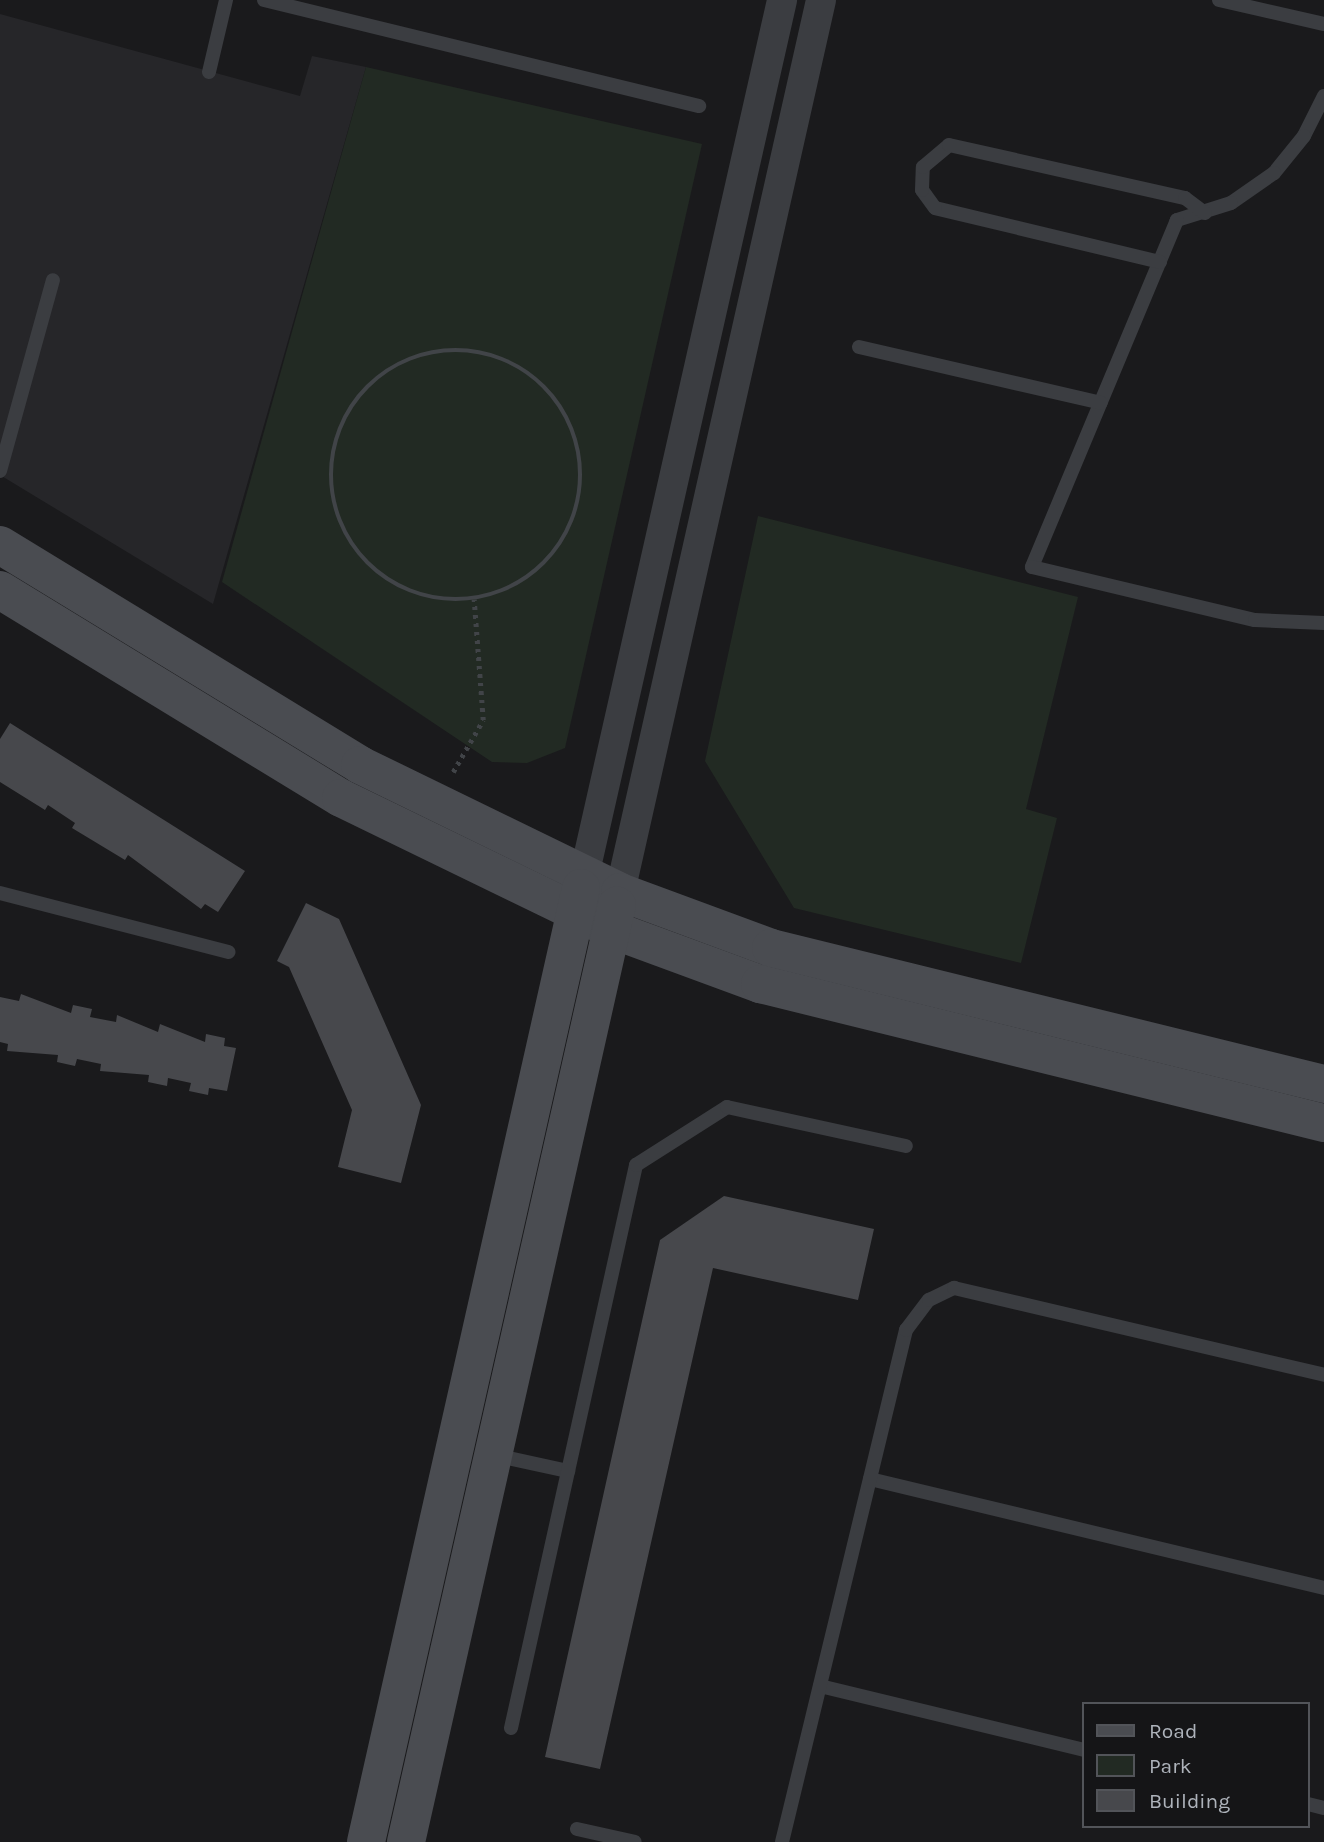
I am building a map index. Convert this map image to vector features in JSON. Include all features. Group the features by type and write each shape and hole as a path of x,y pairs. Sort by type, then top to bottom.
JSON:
{"street":[{"path":"366,1842 782,0"},
{"path":"406,1842 821,0"},
{"path":"0,545 434,805 620,892 771,948 1324,1084"},
{"path":"0,590 341,798 611,930 760,984 1324,1124"}],"lane":[{"path":"209,72 226,0"},
{"path":"264,0 699,106"},
{"path":"1219,0 1324,24"},
{"path":"1324,96 1318,122 1274,173 1205,213 1177,220 1032,567 1255,620 1324,623"},
{"path":"1160,262 934,208 922,190 923,167 949,145 1185,198 1205,213"},
{"path":"0,471 53,280"},
{"path":"859,347 1101,403"},
{"path":"0,893 228,953"},
{"path":"511,1728 636,1166 727,1107 906,1146"},
{"path":"782,1842 906,1330 929,1300 954,1288 1324,1375"},
{"path":"493,1454 568,1471"},
{"path":"870,1479 1324,1588"},
{"path":"820,1686 1082,1750"},
{"path":"577,1829 635,1842"}],"path":[{"path":"448,351 500,358 541,384 570,423 582,469 574,519 545,564 500,593 474,599 447,600 396,585 356,550 334,501 334,448 356,400 397,365 448,351"},
{"path":"434,805 482,720 474,599"}],"shaded area":[{"path":"0,14 300,96 312,56 366,67 213,604 0,475"}],"green space":[{"path":"366,67 702,144 565,748 527,763 492,762 222,582"},
{"path":"758,516 1078,597 1026,809 1057,818 1021,963 794,908 705,761"}],"building":[{"path":"10,723 245,871 218,912 205,904 201,909 128,855 125,860 72,828 75,823 48,805 45,810 0,782 0,739"},
{"path":"306,903 339,919 421,1105 401,1183 338,1167 352,1110 289,967 277,961"},
{"path":"21,994 71,1013 73,1005 92,1009 90,1017 116,1022 117,1015 158,1032 160,1024 205,1042 206,1034 225,1038 224,1046 236,1048 227,1091 209,1088 208,1095 189,1091 191,1083 168,1078 167,1086 148,1082 149,1075 100,1071 101,1064 77,1059 75,1066 57,1062 58,1055 7,1051 8,1044 0,1042 0,997 19,1001"},
{"path":"724,1196 874,1229 858,1300 713,1268 600,1769 545,1757 660,1240"}]}
